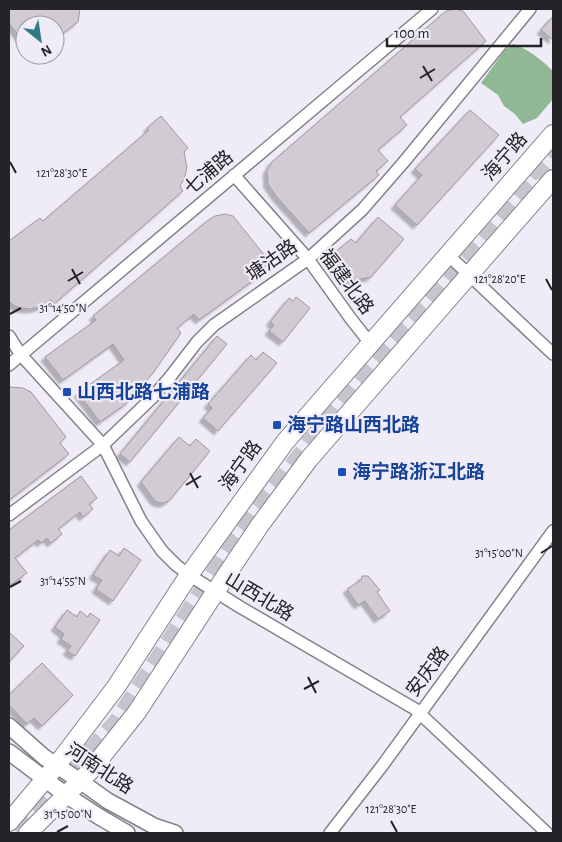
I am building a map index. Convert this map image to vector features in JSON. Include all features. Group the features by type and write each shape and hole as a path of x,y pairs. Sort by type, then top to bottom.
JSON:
{"main road":[{"name":"海宁路","path":"9,822 51,772 116,687 189,575 284,442 553,134"},
{"path":"28,833 98,762 137,712 260,525 309,459 553,179"},
{"name":"河南北路","path":"9,726 32,748 66,795 127,833"},
{"name":"河南北路","path":"9,752 31,770 51,772 80,781 108,801 154,826 175,833"}],"street":[{"name":"七浦路","path":"9,365 432,9"},
{"name":"塘沽路","path":"9,515 103,445 153,397 197,342 214,325 308,259 351,221 377,194 530,9"},
{"name":"福建北路","path":"234,175 308,259 370,343"},
{"path":"447,254 553,354"},
{"name":"山西北路","path":"9,336 21,355 103,445 141,521 162,551 176,565 240,607 412,707 547,833"},
{"name":"安庆路","path":"330,833 382,766 553,531"}],"green space":[{"path":"513,44 534,55 553,71 553,99 537,118 523,124 515,114 504,106 498,95 481,83 505,50"}],"building":[{"path":"9,9 80,9 78,22 65,32 65,15 15,15 15,31 9,23"},
{"path":"456,9 463,11 486,41 400,117 407,125 378,150 388,161 376,171 379,175 309,233 276,196 268,184 267,171 272,162 446,11"},
{"path":"553,16 553,40 541,30"},
{"path":"470,110 499,135 417,225 395,205 422,175 415,169"},
{"path":"161,116 188,148 184,152 187,168 180,186 183,191 54,304 51,300 44,306 31,309 13,305 9,301 9,241 40,218 43,221 149,130 147,128"},
{"path":"225,214 233,216 273,266 199,320 194,314 177,328 181,333 153,373 126,404 100,422 78,393 124,360 113,344 63,380 45,357 96,320 93,316 207,221 215,216"},
{"path":"378,217 404,239 371,277 346,282 328,258 351,239 356,243"},
{"path":"296,297 310,308 283,342 269,331 274,325 270,322 289,298 293,301"},
{"path":"217,336 227,344 130,462 120,454"},
{"path":"263,352 277,363 218,431 203,418 212,408 208,404 251,355 256,360"},
{"path":"9,387 23,388 31,392 66,437 60,443 69,454 9,500"},
{"path":"179,437 190,446 196,439 210,451 170,500 160,503 155,501 141,482"},
{"path":"81,476 97,498 89,504 93,509 83,517 80,512 58,529 62,534 51,543 47,538 41,543 38,540 15,558 27,573 9,586 9,530"},
{"path":"124,548 141,560 113,601 96,589 102,580 93,575 110,550 119,556"},
{"path":"362,576 368,576 380,590 377,592 390,611 378,619 365,601 358,605 347,589 361,580"},
{"path":"67,610 77,617 80,611 88,617 90,613 100,620 75,656 67,651 71,646 61,639 64,634 55,627"},
{"path":"9,632 24,646 9,662"},
{"path":"42,663 73,695 42,726 34,718 27,724 9,705 9,695"}],"tunnel":[{"path":"529,175 553,147"},
{"path":"18,833 117,722 237,538 333,413 549,168"}],"place":[{"name":"山西北路七浦路","path":"67,392"},
{"name":"海宁路山西北路","path":"277,425"},
{"name":"海宁路浙江北路","path":"342,472"}]}
